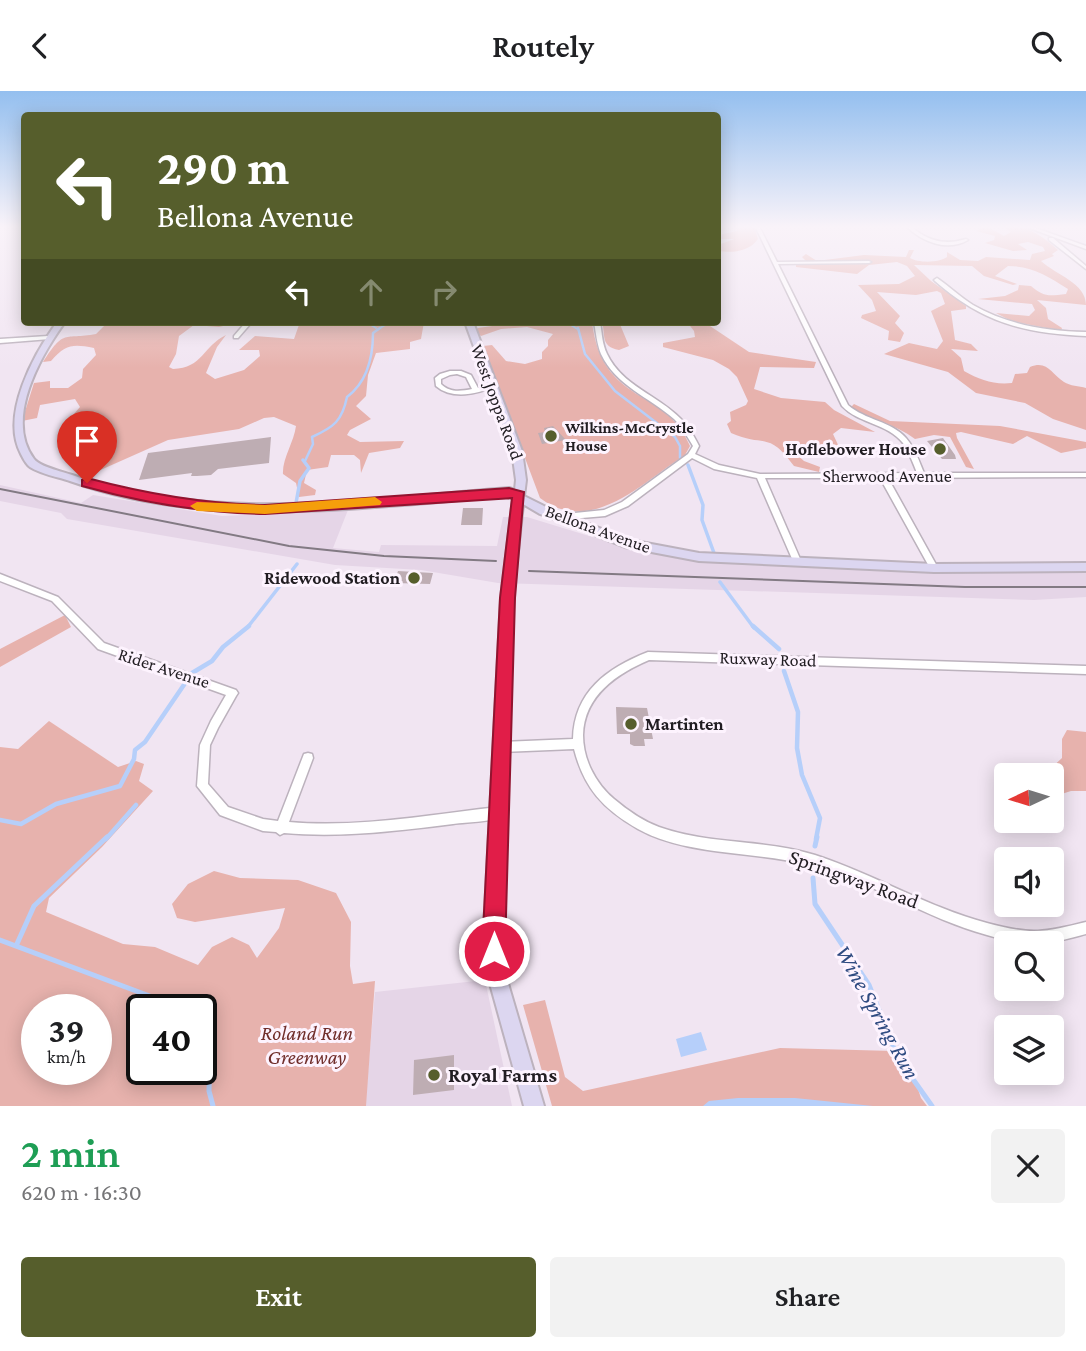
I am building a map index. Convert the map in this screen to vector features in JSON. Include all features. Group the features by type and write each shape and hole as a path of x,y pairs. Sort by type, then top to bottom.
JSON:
{"street":[{"path":"781,273 845,406 855,415 900,435 922,476"},
{"path":"937,279 969,307 991,319 1028,329 1084,336"},
{"path":"58,326 26,376 9,428 11,441 21,456 32,464 59,474 155,501 226,509 265,509 509,492 519,495"},
{"path":"236,337 246,326"},
{"name":"West Joppa Road","path":"470,326 517,451 519,495 508,598 494,951 498,980 534,1106"},
{"path":"563,520 568,516 606,513 625,503 691,456 696,446 686,426 627,383 609,363 598,326"},
{"path":"0,341 48,338"},
{"path":"476,390 469,376 463,373 444,374 438,378 438,385 446,393 476,390 492,386"},
{"name":"Sherwood Avenue","path":"691,456 717,467 760,475 1086,475"},
{"path":"760,475 797,561"},
{"path":"883,476 934,568"},
{"name":"Bellona Avenue","path":"519,495 544,512 629,544 699,557 934,568 1086,567"},
{"name":"Rider Avenue","path":"0,577 55,599 100,646 192,676 233,693 205,745 201,769 207,791 231,815 257,825 280,829 325,830 498,813"},
{"name":"Ruxway Road","path":"577,744 580,717 598,684 623,664 648,656 1086,670"},
{"path":"501,747 577,744"},
{"name":"Springway Road","path":"577,744 596,788 646,828 679,837 787,853 996,932 1040,940 1086,928"},
{"path":"280,829 308,758"}],"shaded area":[{"path":"0,485 81,503 93,495 222,516 348,510 333,548 379,552 381,545 497,546 503,517 527,517 635,550 686,560 918,573 1086,572 1086,597 1034,600 498,583 421,570 335,565 67,519 61,513 0,501"},
{"path":"485,980 512,1106 365,1106 375,992"}],"green space":[{"path":"913,273 923,273 966,306 966,309 951,311 955,340 971,344 978,351 951,349 961,358 964,371 987,381 1012,383 1015,374 1027,373 1030,367 1041,365 1066,383 1086,388 1086,430 1053,419 1025,403 976,393 948,372 884,354 909,343 937,349 943,341 931,311 945,304 941,293 937,291 916,295 877,292 900,316 895,323 904,333 900,342 888,340 889,331 861,318 862,315 876,311 872,300 858,285 899,284 915,276"},
{"path":"981,273 998,273 995,276 1017,284 1013,285"},
{"path":"1041,273 1059,273 1076,285 1085,297 1086,305 1037,300 1046,308 1048,319 1062,328 1061,331 1011,321 996,313 1029,316 1035,310 1032,304 978,299 1005,296 1018,290 1019,285 1031,286 1043,294 1066,294 1068,289"},
{"path":"104,326 193,326 179,336 176,354 169,367 173,369 191,365 226,335 217,347 206,373 215,379 244,370 260,356 259,350 239,350 255,336 294,339 299,326 423,326 421,339 410,342 410,349 376,353 368,375 366,396 356,406 371,419 350,430 347,435 360,442 404,441 400,448 369,453 361,473 360,460 354,455 331,455 328,467 307,470 304,483 316,490 315,495 299,497 296,483 283,474 284,462 296,426 274,417 264,418 239,429 168,440 96,472 84,468 104,447 88,440 90,433 72,427 76,421 73,415 80,407 75,399 40,405 37,418 22,421 34,383 50,381 50,388 68,388 82,378 83,369 96,355 94,348 75,346 61,351 51,361 43,362 56,344 65,337 96,334"},
{"path":"492,326 593,326 598,349 608,369 621,383 666,414 679,427 690,446 685,455 634,491 597,509 578,512 559,508 540,498 483,346 492,345 506,361 525,364 542,359 542,352 553,334 527,327 501,329 481,336 475,331"},
{"path":"603,326 621,326 629,346 619,350 609,346"},
{"path":"690,326 710,326 749,352 816,362 814,368 760,367 754,389 781,398 825,402 834,410 875,432 841,428 833,434 840,449 801,444 794,452 804,461 820,467 819,472 794,466 772,444 731,433 727,424 731,421 730,412 746,405 748,401 737,377 713,360 663,347 663,343 695,337"},
{"path":"854,404 890,421 1000,426 1086,442 1086,448 1061,453 1027,436 1013,444 956,433 974,469 966,467 950,437 934,435 915,439 900,429 851,407"},
{"path":"65,615 71,627 0,667 0,649"},
{"name":"Roland Run Greenway","path":"49,721 118,767 136,761 144,764 139,781 153,791 102,847 49,898 46,912 123,944 155,947 198,965 212,947 232,937 249,945 257,958 279,928 285,908 195,922 177,918 172,904 188,884 214,871 240,878 298,880 336,893 351,922 350,966 353,984 375,981 366,1106 0,1106 0,747 18,749"},
{"path":"1067,730 1086,732 1086,791 1064,793 1064,763 1057,763 1062,758 1062,739"},
{"path":"545,1000 565,1077 583,1091 780,1048 905,1051 921,1098 927,1106 552,1106 523,1005"}],"water":[{"path":"701,1032 707,1050 681,1057 676,1039"},
{"path":"795,1098 873,1106 703,1106 709,1101"}],"building":[{"name":"Wilkins-McCrystle House","path":"553,426 566,440 542,444 538,433"},
{"path":"271,437 269,463 218,469 211,475 191,476 192,473 139,480 148,453"},
{"name":"Hoflebower House","path":"943,438 956,459 942,459 927,441"},
{"path":"463,508 483,508 482,525 461,525"},
{"name":"Ridewood Station","path":"398,571 433,573 430,584 394,583"},
{"name":"Martinten","path":"616,707 647,708 653,739 644,739 645,746 634,746 630,744 630,734 617,734"},
{"name":"Royal Farms","path":"454,1055 454,1090 413,1095 414,1060"}],"waterway":[{"path":"378,329 384,326"},
{"name":"Wine Spring Run","path":"572,326 578,330"},
{"path":"305,461 313,444 312,437 340,418 347,397 360,384 370,360 373,333 378,329"},
{"name":"Wine Spring Run","path":"578,330 585,354 615,391 675,437 680,446 680,458"},
{"path":"296,503 300,481 309,468 303,460"},
{"name":"Wine Spring Run","path":"688,465 703,505 702,520 714,553"},
{"path":"248,627 297,564"},
{"name":"Wine Spring Run","path":"720,582 754,628"},
{"name":"Wine Spring Run","path":"753,626 779,649"},
{"path":"0,820 21,824 56,804 120,786 134,759 135,750 145,742 192,673 212,661 223,647 248,627"},
{"name":"Wine Spring Run","path":"784,671 798,712 797,748 802,775 820,818 816,839"},
{"path":"106,839 136,805"},
{"path":"16,946 34,906 107,837"},
{"name":"Wine Spring Run","path":"815,846 817,837"},
{"name":"Wine Spring Run","path":"813,878 815,904 869,985 898,1058 932,1106"},
{"path":"0,940 16,946"},
{"path":"16,946 144,994"},
{"path":"209,1085 213,1106"}],"tram line":[{"path":"0,489 289,546 384,556 496,561"},
{"path":"529,571 965,587 1086,587"}],"slow traffic":[{"path":"197,506 265,509 375,502"}],"place":[{"name":"Wilkins-McCrystle House","path":"551,436"},
{"name":"Hoflebower House","path":"940,449"},
{"name":"Ridewood Station","path":"414,578"},
{"name":"Martinten","path":"631,724"},
{"name":"Royal Farms","path":"434,1075"}],"route":[{"path":"87,483 155,501 226,509 265,509 509,492 519,495 508,598 494,951"}]}
